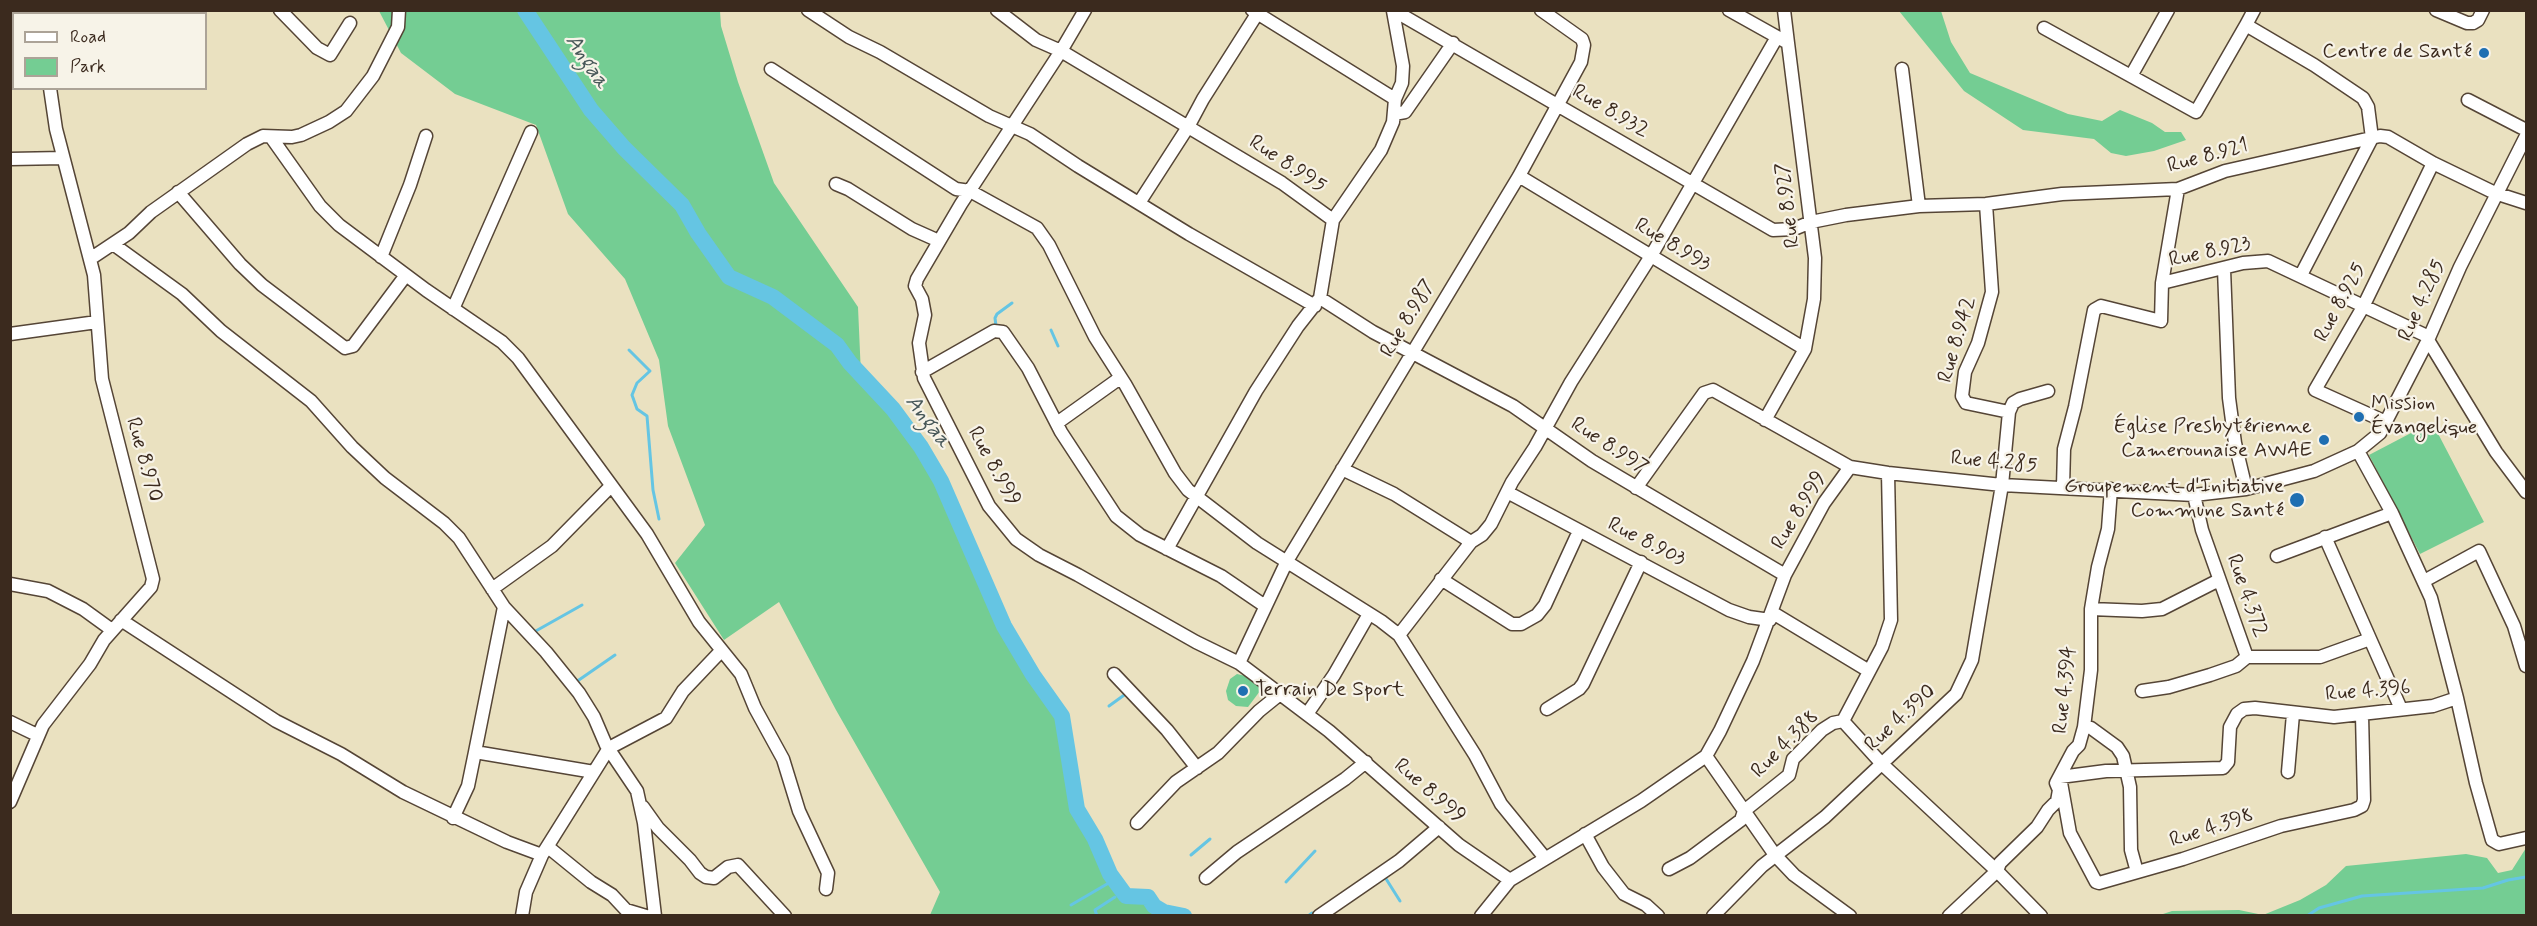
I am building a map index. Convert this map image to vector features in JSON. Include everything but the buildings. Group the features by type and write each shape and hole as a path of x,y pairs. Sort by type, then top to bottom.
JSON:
{"street":[{"path":"280,10 326,54 334,53 350,23"},
{"path":"90,260 151,212 246,144 263,136 301,135 329,122 354,102 373,76 394,35 400,20 399,10"},
{"name":"Rue 8.997","path":"808,10 849,37 880,52 989,116 1014,125 1259,276 1347,317 1513,406 1592,461 1785,575"},
{"name":"Rue 8.995","path":"997,10 1036,40 1061,51 1282,183 1333,220 1381,150 1394,114 1395,99 1402,83 1403,66 1393,10"},
{"path":"1061,51 1085,10"},
{"name":"Rue 8.932","path":"1393,10 1773,230 1794,229 1811,222"},
{"name":"Rue 8.987","path":"1239,663 1287,561 1519,176 1581,62 1584,45 1578,34 1541,10"},
{"path":"1730,10 1788,43"},
{"name":"Rue 8.927","path":"1764,420 1805,349 1815,299 1815,258 1784,10"},
{"path":"2131,76 2168,10"},
{"path":"2044,28 2196,112 2254,10"},
{"path":"2436,10 2467,23 2473,23 2478,20 2483,10"},
{"path":"1139,202 1188,127 1254,12 1395,99"},
{"path":"2246,25 2314,65 2363,98 2368,107 2372,138 2301,275"},
{"path":"1399,635 1471,542 1482,535 1491,524 1571,382 1651,256 1777,37"},
{"path":"1394,114 1405,112 1453,44"},
{"name":"Rue 8.999","path":"1061,51 970,191 915,286 922,299 925,315 919,343 922,372 933,399 989,506 1016,539 1038,555 1098,585 1196,642 1239,663 1366,762 1459,845 1510,880 1641,801 1706,756 1720,731 1771,617 1785,575 1824,503 1850,467"},
{"path":"771,69 956,189 970,191 1030,223 1042,234 1095,337 1175,473 1195,497 1249,537 1399,635 1475,755 1501,804 1545,858"},
{"path":"1902,69 1919,207"},
{"name":"Rue 8.970","path":"11,802 37,735 116,625 151,587 152,570 108,409 102,379 95,285 63,158 51,90"},
{"path":"2468,100 2526,130"},
{"path":"453,309 486,239 531,132"},
{"path":"381,257 410,185 426,136"},
{"name":"Rue 4.285","path":"1636,488 1704,393 1713,390 1850,467 1888,473 2002,485 2194,495 2246,489 2305,474 2358,451 2380,434 2429,339 2495,194 2526,136"},
{"path":"271,137 320,206 339,225 502,342 518,358 647,534 680,592 721,651 741,675 755,708 783,759 799,811 826,870 828,880 826,889"},
{"name":"Rue 8.921","path":"1811,222 1846,215 1919,207 1986,204 2062,194 2178,189 2225,171 2372,138 2388,137 2495,194 2526,203"},
{"path":"10,159 63,158"},
{"name":"Rue 8.925","path":"2386,422 2316,390 2363,307 2433,163"},
{"name":"Rue 8.993","path":"1519,176 1805,349"},
{"path":"836,184 848,189 912,229 939,241"},
{"path":"2063,488 2064,449 2075,407 2094,310 2101,306 2161,321 2162,283 2178,189"},
{"path":"178,192 248,271 345,348 349,349 352,346 406,275"},
{"name":"Rue 8.942","path":"1986,204 1992,292 1978,343 1965,372 1962,396 1966,403 2009,412"},
{"path":"1167,549 1256,391 1298,326 1317,302 1333,220"},
{"path":"113,244 182,294 222,331 311,401 352,447 385,478 444,523 459,538 504,607 546,652 579,693 609,748 631,780 641,804 658,828 706,877 714,878 728,867 738,865 785,915"},
{"name":"Rue 8.923","path":"2162,283 2243,263 2268,261 2429,339"},
{"path":"2224,269 2229,398 2235,443 2246,489"},
{"path":"10,334 97,322"},
{"path":"922,372 999,330 1003,332 1028,368 1057,423 1116,516 1140,535 1221,576 1265,606"},
{"path":"2429,339 2496,452 2525,484"},
{"path":"1057,423 1120,378"},
{"path":"2002,485 2009,412 2013,403 2048,391"},
{"path":"2358,451 2392,513 2424,582 2442,633 2476,783 2492,840 2499,844 2526,838"},
{"path":"1342,469 1394,494 1471,542"},
{"name":"Rue 4.388","path":"1669,869 1690,858 1741,820 1744,811 1789,775 1793,759 1822,730 1833,723 1843,721 1882,647 1891,620 1888,473"},
{"name":"Rue 4.390","path":"1713,915 1774,855 1825,817 1956,694 1972,660 2002,485"},
{"path":"492,589 552,546 611,486"},
{"name":"Rue 4.394","path":"1949,915 1997,871 2000,862 2037,827 2057,801 2059,790 2056,783 2079,745 2084,727 2091,670 2091,609 2098,567 2108,529 2111,489"},
{"name":"Rue 8.903","path":"1507,492 1736,613 1771,617 1869,671"},
{"name":"Rue 4.372","path":"2194,495 2202,530 2247,657 2320,657 2370,639"},
{"path":"2277,556 2392,513"},
{"path":"1441,579 1512,624 1521,624 1537,615 1545,605 1579,531"},
{"path":"2325,537 2401,709"},
{"path":"2424,582 2479,551 2514,626 2526,666"},
{"path":"1547,709 1579,689 1583,684 1641,562"},
{"path":"2091,609 2142,611 2162,609 2219,580"},
{"path":"10,584 48,591 116,625 276,721 341,754 403,792 507,842 545,851 612,895 626,910 646,915"},
{"path":"453,818 468,786 504,607"},
{"path":"1307,714 1346,655 1369,614"},
{"path":"522,915 526,892 545,851 609,748 666,718 683,691 721,651"},
{"path":"2142,691 2169,687 2210,675 2236,666 2247,657"},
{"path":"1114,674 1167,730 1197,768"},
{"path":"1137,823 1176,782 1218,753 1259,711 1281,694"},
{"name":"Rue 4.396","path":"2060,777 2126,771 2223,768 2228,762 2230,727 2237,714 2244,709 2255,708 2334,717 2362,716 2433,706 2457,698"},
{"path":"2288,772 2293,714"},
{"name":"Rue 4.398","path":"2060,777 2068,828 2096,882 2137,872 2281,826 2354,810 2362,806 2364,800 2362,716"},
{"path":"1843,721 1882,764 2041,915"},
{"path":"10,722 37,735"},
{"path":"2084,727 2091,728 2117,747 2124,756 2131,800 2131,850 2137,872"},
{"path":"475,752 594,772"},
{"path":"1706,756 1774,855 1794,875 1850,915"},
{"path":"1206,878 1237,852 1366,762"},
{"path":"641,804 655,915"},
{"path":"1319,915 1399,861 1439,827"},
{"path":"1585,834 1603,867 1624,894 1646,905 1658,915"},
{"path":"1481,915 1510,880"}],"green space":[{"path":"379,11 720,11 721,26 738,82 774,183 858,307 861,375 893,409 921,447 941,481 1003,626 1062,716 1075,804 1080,816 1089,827 1110,874 1126,896 1148,897 1154,906 1164,912 1184,915 930,915 940,892 836,710 779,602 724,640 675,563 705,525 668,426 659,360 625,279 568,214 536,125 455,94 401,53"},
{"path":"1899,11 1941,11 1951,42 1970,73 2068,114 2102,121 2120,110 2152,123 2165,132 2181,132 2186,140 2154,151 2126,156 2111,153 2094,139 2023,130 1964,91"},
{"path":"2432,422 2484,522 2420,554 2369,455"},
{"name":"Terrain De Sport","path":"1237,674 1250,677 1265,688 1248,707 1236,706 1228,700 1226,691 1230,679"},
{"path":"2526,848 2526,915 2263,915 2300,900 2326,885 2346,866 2466,854 2487,858 2498,873 2512,870"},
{"path":"2239,910 2263,915 2160,915 2172,911"}],"waterway":[{"name":"Angaa","path":"525,10 591,110 624,148 682,205 698,233 729,277 773,297 837,345 850,363 893,409 921,447 941,481 1004,626 1033,675 1062,716 1077,809 1095,839 1110,874 1126,896 1148,897 1154,906 1164,912 1184,916"},
{"path":"996,326 997,314 1012,303"},
{"path":"1051,330 1058,346"},
{"path":"629,350 650,371 637,383 632,395 637,409 647,416 653,490 659,519"},
{"path":"534,632 582,605"},
{"path":"576,682 615,655"},
{"path":"1109,706 1127,693"},
{"path":"1191,855 1210,839"},
{"path":"1286,882 1315,851"},
{"path":"1383,874 1400,901"},
{"path":"2307,916 2319,908 2362,896 2483,888 2526,877"},
{"path":"1071,905 1107,884"},
{"path":"1097,916 1095,910 1115,897"},
{"path":"1308,916 1312,913"}],"place":[{"name":"Centre de Santé","path":"2484,53"},
{"name":"Mission Évangelique","path":"2359,417"},
{"name":"Église Presbytérienne Camerounaise AWAE","path":"2324,440"},
{"name":"Groupement d'Initiative Commune Santé","path":"2297,500"},
{"name":"Terrain De Sport","path":"1243,691"}]}
